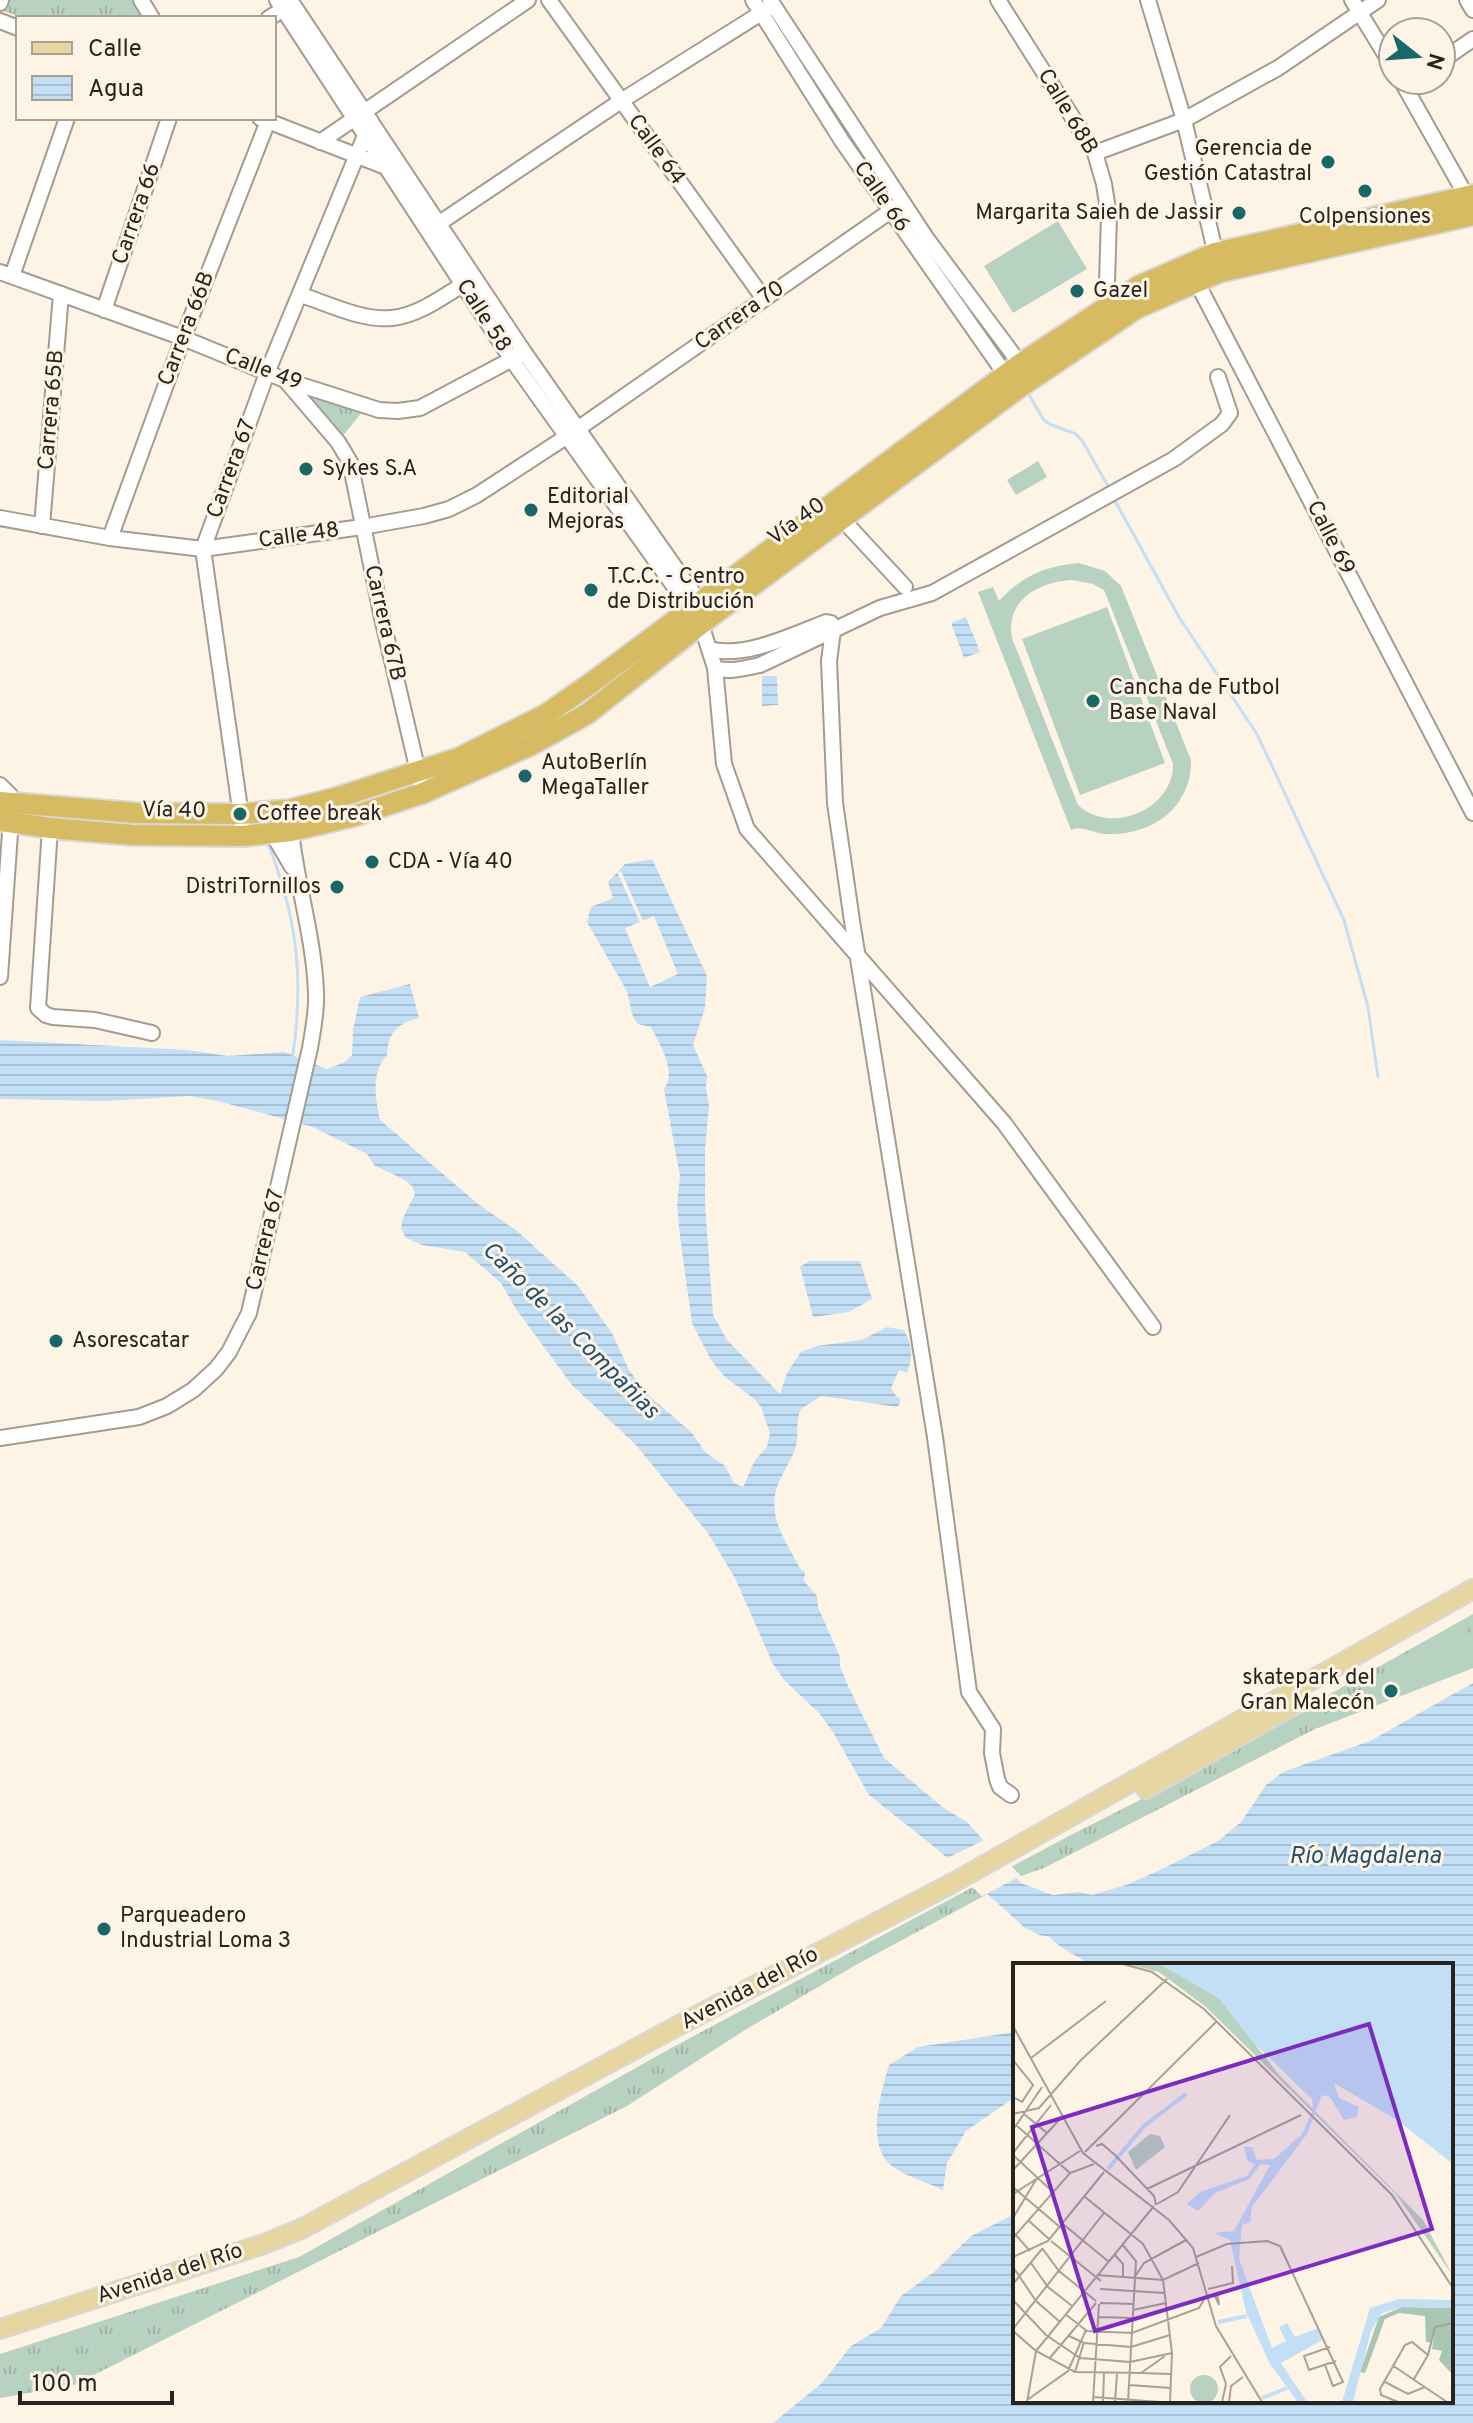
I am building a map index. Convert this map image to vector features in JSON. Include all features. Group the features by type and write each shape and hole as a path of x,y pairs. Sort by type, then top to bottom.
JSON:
{"highway":[{"name":"Vía 40","path":"6,812 240,814 284,824 339,797 419,772 488,745 545,715 842,519 1106,307 1139,286 1218,262 1471,202"},
{"name":"Vía 40","path":"6,812 50,828 133,835 243,836 284,824 354,816 423,793 520,751 587,714 700,613 1018,377 1106,329 1192,272"}],"main road":[{"name":"Avenida del Río","path":"0,2340 218,2270 310,2236 1011,1856 1473,1589"},
{"name":"Avenida del Río","path":"1011,1856 1254,1729 1473,1601"},
{"name":"Avenida del Río","path":"0,2329 264,2244 303,2228 685,2022 951,1889"}],"street":[{"path":"320,142 363,121 528,0"},
{"name":"Calle 64","path":"549,0 764,299"},
{"path":"1148,0 1184,120 1218,262"},
{"path":"1095,153 1184,120 1278,68 1356,7 1378,0"},
{"path":"1467,0 1473,10"},
{"name":"Calle 68B","path":"1003,1 1095,153 1109,216 1106,329"},
{"path":"271,16 288,2"},
{"name":"Calle 58","path":"288,2 518,356 700,613 715,668 724,764 747,829 1004,1123 1153,1327"},
{"path":"433,227 765,5"},
{"name":"Calle 66","path":"765,5 802,64 842,141 896,207 1018,377"},
{"path":"1356,7 1377,41"},
{"name":"Calle 66","path":"802,64 856,132 896,207"},
{"path":"1414,96 1471,202"},
{"path":"6,274 66,120"},
{"name":"Carrera 66","path":"104,310 168,120"},
{"path":"264,120 387,168"},
{"name":"Carrera 66B","path":"110,538 264,120"},
{"name":"Calle 58","path":"363,121 387,168 433,227"},
{"name":"Carrera 67","path":"243,836 203,549 267,373 357,155 363,121"},
{"path":"842,141 856,132"},
{"name":"Carrera 70","path":"571,433 896,207"},
{"name":"Calle 69","path":"1192,272 1473,813"},
{"name":"Calle 49","path":"6,274 183,338 285,380 379,410 420,408 518,356"},
{"path":"301,295 365,316 391,318 415,312 468,281"},
{"name":"Carrera 65B","path":"42,526 61,294"},
{"path":"715,668 722,671 739,670 760,665 880,608 932,593 1174,459 1222,424 1230,413 1218,377"},
{"name":"Carrera 67B","path":"285,380 346,454 360,502 362,527 423,793"},
{"name":"Calle 48","path":"0,518 110,538 203,549 362,527 449,509 477,495 571,433"},
{"path":"842,519 905,587"},
{"path":"709,649 727,653 758,647 826,622 831,623 833,630 829,661 835,803 935,1437 969,1692 993,1729 992,1753 997,1779 1000,1787 1011,1795"},
{"path":"0,785 10,795 6,812 0,977"},
{"name":"Carrera 67","path":"0,1438 139,1417 167,1406 193,1390 216,1369 229,1352 249,1313 310,1048 316,998 308,922 284,824"},
{"path":"50,828 38,1008 53,1017 105,1022 152,1033"}],"green space":[{"path":"8,0 132,0 143,16 18,16 4,11"},
{"path":"1058,221 1087,269 1013,313 984,266"},
{"path":"312,393 363,411 341,438 309,399"},
{"path":"1038,461 1047,477 1016,495 1007,480"},
{"path":"1079,563 1105,571 1121,586 1191,760 1190,777 1177,805 1154,824 1139,830 1107,834 1071,830 978,592 993,587 999,601 1025,579 1067,564","holes":["1072,580 1093,584 1104,590 1173,764 1171,780 1163,794 1152,805 1123,818 1092,814 1078,805 1012,638 1011,625 1019,603 1037,589"]},
{"name":"Cancha de Futbol Base Naval","path":"1107,607 1165,763 1080,795 1022,639"},
{"path":"1473,1614 1473,1668 1317,1728 1044,1868 1021,1876 854,1966 745,2030 627,2106 74,2385 0,2398 0,2354 299,2257 673,2047 1201,1769"},
{"name":"skatepark del Gran Malecón","path":"1473,1631 1473,1668 1318,1728 1313,1721"}],"water":[{"path":"966,617 980,652 964,658 951,623"},
{"path":"762,676 777,676 778,705 762,706"},
{"path":"652,859 707,976 705,1008 693,1045 707,1076 709,1106 705,1204 713,1315 727,1340 780,1394 787,1373 801,1352 817,1346 862,1340 887,1327 903,1330 910,1345 907,1373 899,1370 891,1388 901,1400 898,1407 821,1396 801,1409 796,1447 775,1498 780,1530 801,1570 805,1572 804,1581 817,1596 818,1607 840,1657 848,1686 884,1758 945,1809 967,1822 1021,1883 1053,1895 1079,1892 1092,1895 1129,1884 1218,1841 1241,1822 1266,1785 1283,1772 1370,1741 1473,1683 1473,2423 773,2423 822,2383 851,2346 881,2328 901,2296 934,2272 971,2236 1013,2215 1013,2403 1453,2403 1453,1963 1087,1963 1050,1937 1024,1927 937,1849 869,1795 833,1732 773,1664 735,1578 708,1533 635,1444 572,1385 516,1309 501,1283 465,1252 422,1245 406,1238 401,1228 403,1218 415,1194 405,1180 374,1165 367,1154 313,1127 218,1101 190,1096 104,1101 0,1099 0,1040 187,1050 228,1056 284,1052 327,1069 345,1062 352,1055 353,1030 360,997 410,984 419,1018 400,1026 389,1040 387,1055 376,1077 380,1120 478,1204 517,1231 578,1286 612,1333 629,1370 646,1393 692,1433 705,1452 725,1466 734,1483 743,1487 755,1460 767,1447 770,1433 761,1407 725,1377 711,1360 692,1323 677,1205 680,1176 664,1089 668,1082 668,1066 651,1027 638,1024 633,1017 627,991 587,922 591,907 613,898 608,882 625,864"},
{"path":"809,1261 860,1261 872,1299 849,1312 813,1317 800,1267"},
{"path":"1013,2032 1013,2098 966,2131 947,2163 943,2190 892,2166 879,2145 877,2118 889,2065 918,2047"}],"pier":[{"path":"621,871 643,921 654,916 678,974 650,987 625,928 640,922 617,872"},
{"path":"988,1838 1021,1876 982,1896 943,1860"}],"waterway":[{"path":"1027,391 1043,419 1076,434 1083,442 1109,488"},
{"path":"1114,499 1179,617 1257,734 1344,920 1368,1007 1378,1077"},
{"path":"268,844 286,897 296,948 298,999 293,1054"}],"place":[{"name":"Gerencia de Gestión Catastral","path":"1328,162"},
{"name":"Colpensiones","path":"1365,191"},
{"name":"Margarita Saieh de Jassir","path":"1239,213"},
{"name":"Gazel","path":"1077,291"},
{"name":"Sykes S.A","path":"306,469"},
{"name":"Editorial Mejoras","path":"531,510"},
{"name":"T.C.C. - Centro de Distribución","path":"591,590"},
{"name":"Cancha de Futbol Base Naval","path":"1093,701"},
{"name":"AutoBerlín MegaTaller","path":"525,776"},
{"name":"Coffee break","path":"240,814"},
{"name":"CDA - Vía 40","path":"372,862"},
{"name":"DistriTornillos","path":"337,887"},
{"name":"Asorescatar","path":"56,1341"},
{"name":"skatepark del Gran Malecón","path":"1391,1691"},
{"name":"Parqueadero Industrial Loma 3","path":"104,1929"}],"water label":[{"name":"Caño de las Compañias","path":"570,1331"},
{"name":"Río Magdalena","path":"1365,1857"}]}
